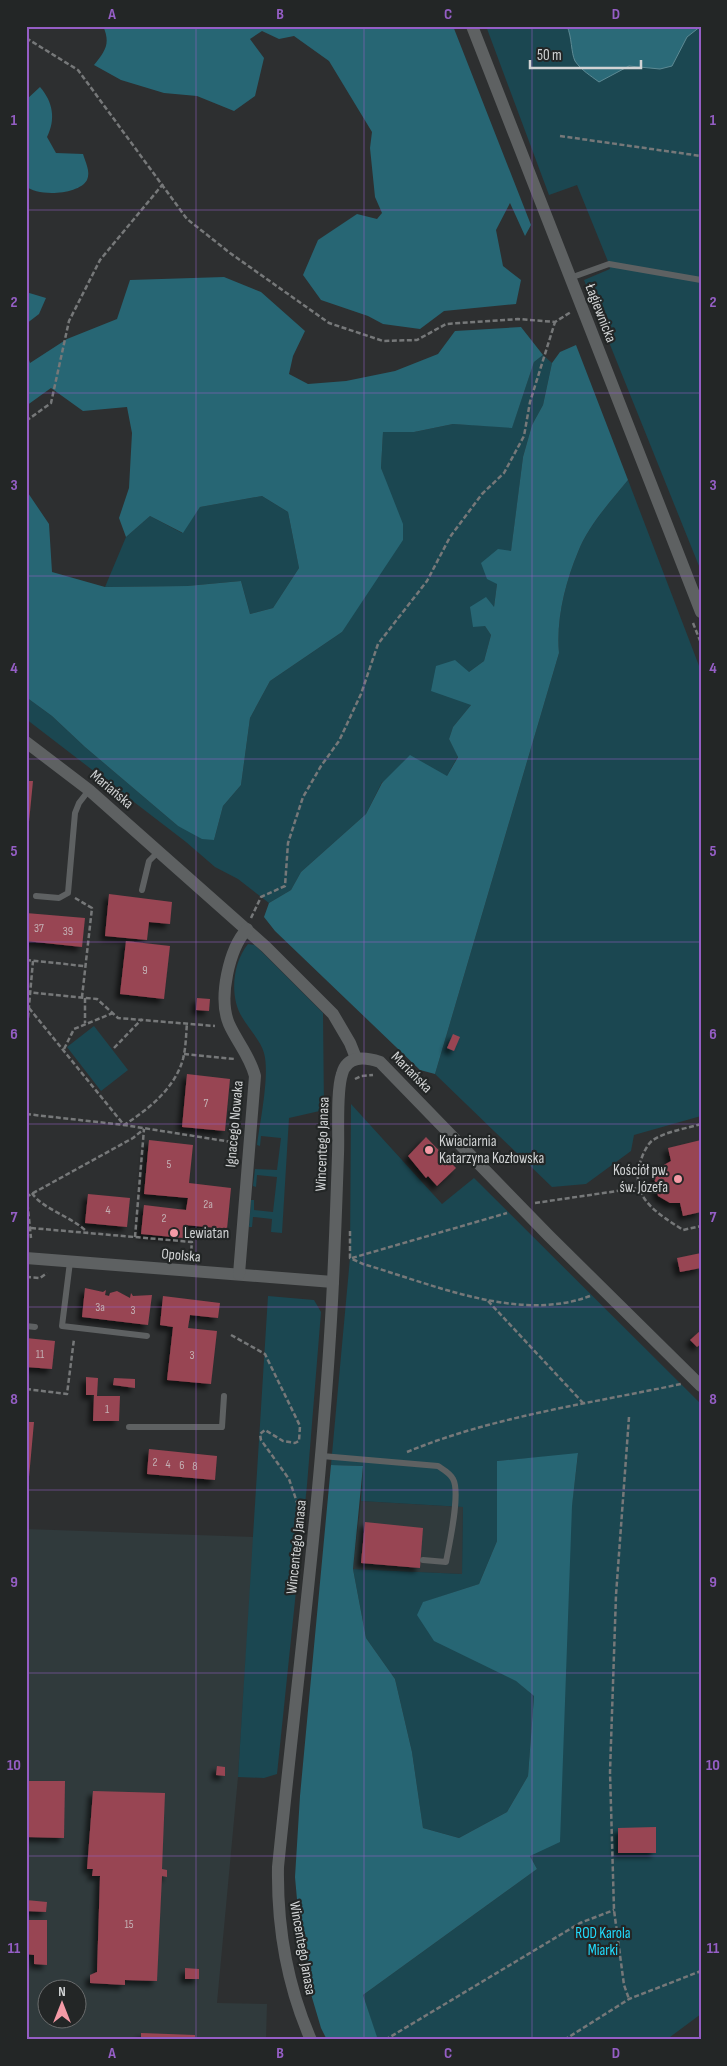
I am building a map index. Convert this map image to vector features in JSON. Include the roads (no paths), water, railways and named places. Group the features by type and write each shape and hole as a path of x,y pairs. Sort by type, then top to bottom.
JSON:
{"street":[{"name":"Łagiewnicka","path":"472,26 701,612"},
{"name":"Mariańska","path":"26,742 89,790 247,929 333,1014 350,1043 356,1058 365,1057 380,1062 525,1211 701,1386"},
{"name":"Ignacego Nowaka","path":"240,1274 255,1076 250,1061 229,1023 225,1010 230,958 236,942 247,929"},
{"name":"Wincentego Janasa","path":"311,2040 297,2008 277,1906 283,1818 322,1456 335,1257 342,1074 347,1063 356,1058"},
{"name":"Opolska","path":"26,1258 208,1274 240,1274 333,1282"}],"lane":[{"path":"570,278 609,264 701,280"},
{"path":"36,896 59,898 68,893 75,813 79,803 89,790"},
{"path":"142,890 149,861 158,852"},
{"path":"70,1262 62,1326 147,1336"},
{"path":"26,1326 35,1327"},
{"path":"129,1427 222,1427 224,1396"},
{"path":"322,1456 438,1466 446,1471 456,1486 453,1529 446,1562 423,1560"}],"place":[{"name":"Kwiaciarnia Katarzyna Kozłowska","path":"429,1150"},
{"name":"Kościół pw. św. Józefa","path":"678,1179"},
{"name":"Lewiatan","path":"174,1233"}],"park label":[{"name":"ROD Karola Miarki","path":"603,1942"}]}
